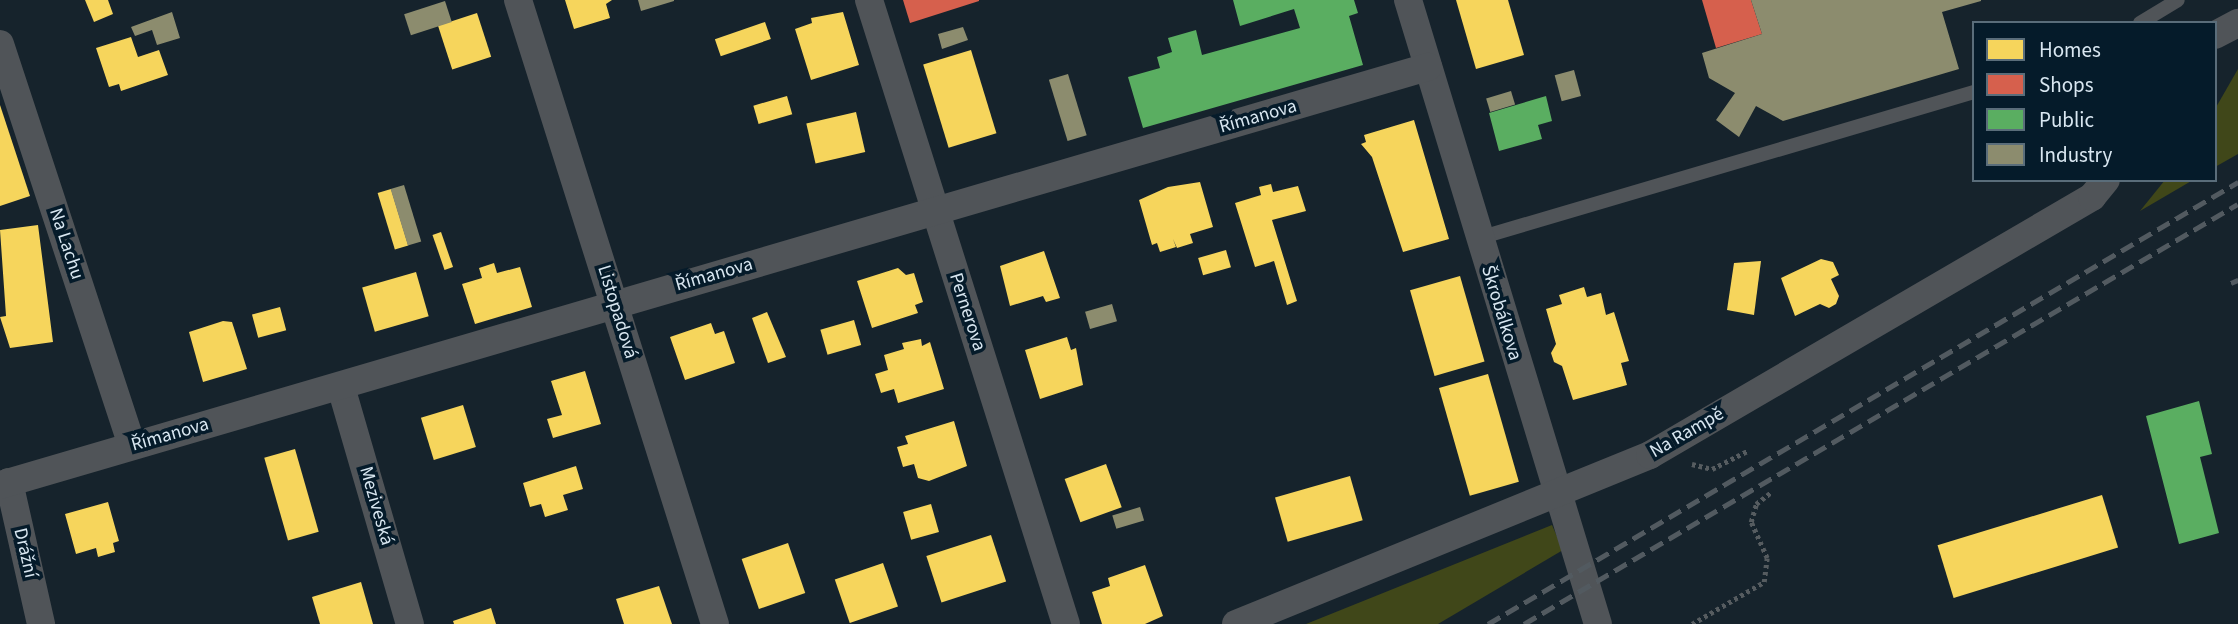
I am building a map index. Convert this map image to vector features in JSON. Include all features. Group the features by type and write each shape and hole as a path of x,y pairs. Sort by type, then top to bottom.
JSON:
{"street":[{"name":"Listopadová","path":"518,0 715,624"},
{"name":"Pernerova","path":"869,0 1066,624"},
{"name":"Škrobálkova","path":"1408,0 1556,496 1598,624"},
{"path":"2217,34 2238,23"},
{"name":"Na Lachu","path":"0,44 132,445"},
{"name":"Římanova","path":"4,484 1428,67"},
{"name":"Na Rampě","path":"1237,624 1556,496 1650,455 2092,197 2104,182"},
{"name":"Meziveská","path":"341,387 410,624"},
{"name":"Drážní","path":"4,484 41,624"}],"lane":[{"path":"2143,21 2178,0"},
{"path":"1479,238 1972,93"}],"path":[{"path":"1692,624 1764,582 1767,558 1751,522 1756,504 1770,493"}],"green space":[{"path":"2238,69 2238,154 2217,166 2217,106"},
{"path":"2163,182 2190,182 2140,211"},
{"path":"1552,525 1563,550 1438,624 1306,624"}],"building: Homes":[{"path":"85,0 108,0 113,14 94,22"},
{"path":"565,0 612,0 606,4 610,18 574,29"},
{"path":"1456,0 1508,0 1524,55 1476,69"},
{"path":"843,12 859,65 811,80 795,29 812,23 811,18"},
{"path":"477,13 491,57 452,69 438,26"},
{"path":"765,22 771,39 721,56 715,39"},
{"path":"131,37 138,57 159,50 168,75 121,91 119,84 109,87 96,48"},
{"path":"971,50 996,133 949,148 923,65"},
{"path":"787,96 792,114 759,124 753,106"},
{"path":"0,105 30,196 0,206"},
{"path":"856,112 865,152 816,163 806,123"},
{"path":"1414,120 1449,239 1403,252 1372,157 1361,144 1366,142 1364,135"},
{"path":"1200,182 1213,227 1190,234 1193,243 1177,248 1173,239 1176,247 1160,252 1157,243 1152,245 1139,200 1168,187"},
{"path":"1271,184 1273,192 1298,186 1306,211 1272,220 1297,301 1287,305 1274,261 1255,267 1235,203 1261,195 1259,187"},
{"path":"391,189 408,245 395,250 378,193"},
{"path":"38,225 53,342 10,348 0,317 6,316 0,230"},
{"path":"441,232 453,267 445,270 432,235"},
{"path":"1226,250 1231,267 1203,275 1198,258"},
{"path":"1044,251 1060,298 1046,302 1043,296 1010,306 1000,266"},
{"path":"1821,259 1833,262 1839,275 1831,279 1839,296 1836,304 1829,308 1820,304 1795,316 1781,278"},
{"path":"1761,261 1754,315 1727,310 1734,263"},
{"path":"494,263 497,273 520,267 532,307 475,324 462,284 482,278 479,268"},
{"path":"898,268 906,275 914,273 923,302 915,305 918,313 872,328 857,281"},
{"path":"416,272 429,316 375,332 362,287"},
{"path":"1460,276 1485,362 1435,376 1410,290"},
{"path":"1584,287 1587,297 1601,293 1606,315 1614,312 1629,361 1621,363 1627,385 1573,400 1562,366 1554,362 1551,353 1556,344 1546,309 1562,304 1559,295"},
{"path":"280,307 286,330 258,338 252,315"},
{"path":"767,312 786,357 768,363 752,318"},
{"path":"854,320 861,345 828,355 820,330"},
{"path":"223,321 232,322 247,369 203,382 189,332"},
{"path":"711,323 715,334 724,331 735,363 685,380 670,337"},
{"path":"1067,337 1071,350 1076,348 1083,385 1040,399 1025,350"},
{"path":"921,339 922,346 930,342 944,389 898,403 894,389 881,393 875,374 888,370 884,355 904,349 902,343"},
{"path":"585,371 601,424 553,438 547,419 562,415 551,381"},
{"path":"1488,374 1519,482 1470,496 1439,388"},
{"path":"463,405 476,447 434,460 421,418"},
{"path":"954,421 967,466 929,481 918,478 914,464 903,467 897,447 908,444 905,436"},
{"path":"295,449 319,532 288,540 264,458"},
{"path":"1106,464 1122,507 1080,522 1065,479"},
{"path":"576,466 583,489 563,495 568,510 545,517 541,504 530,507 523,483"},
{"path":"1350,476 1363,520 1288,542 1275,497"},
{"path":"2102,495 2118,548 1954,598 1938,545"},
{"path":"108,502 119,541 113,543 115,552 98,557 96,548 76,554 65,514"},
{"path":"931,504 939,532 911,540 903,512"},
{"path":"991,535 1006,582 941,603 926,556"},
{"path":"788,543 805,593 759,609 742,559"},
{"path":"883,563 898,606 850,623 835,580"},
{"path":"1145,565 1163,616 1145,624 1102,624 1092,592 1110,586 1108,578"},
{"path":"361,582 373,624 320,624 312,597"},
{"path":"659,586 672,624 624,624 616,599"},
{"path":"491,608 496,624 454,624 453,621"}],"building: Shops":[{"path":"903,0 979,0 979,1 910,23"},
{"path":"1702,0 1751,0 1762,34 1716,48"}],"building: Public":[{"path":"1233,0 1354,0 1358,13 1349,16 1363,65 1143,128 1128,77 1160,68 1157,57 1172,52 1168,38 1196,30 1202,55 1300,28 1294,9 1240,26"},
{"path":"1546,96 1552,121 1538,125 1542,139 1499,151 1489,113"},
{"path":"2199,401 2212,454 2200,457 2219,533 2179,544 2146,416"}],"building: Industry":[{"path":"638,0 674,0 674,1 641,11"},
{"path":"1751,0 1981,1 1942,12 1959,69 1783,121 1756,106 1739,137 1716,120 1735,93 1709,78 1702,53 1762,34"},
{"path":"445,1 452,22 411,35 404,14"},
{"path":"172,12 180,38 157,45 152,30 135,36 131,27"},
{"path":"963,27 968,40 942,49 938,34"},
{"path":"1574,70 1581,96 1562,101 1555,75"},
{"path":"1068,74 1087,135 1068,141 1049,80"},
{"path":"1511,91 1515,104 1490,112 1486,99"},
{"path":"404,185 421,241 408,246 391,189"},
{"path":"1112,304 1117,321 1090,329 1085,312"},
{"path":"1140,507 1144,520 1116,529 1112,515"}],"railway":[{"path":"1488,624 2238,182"},
{"path":"1524,624 2238,204"},
{"path":"2231,283 2238,280"}]}
